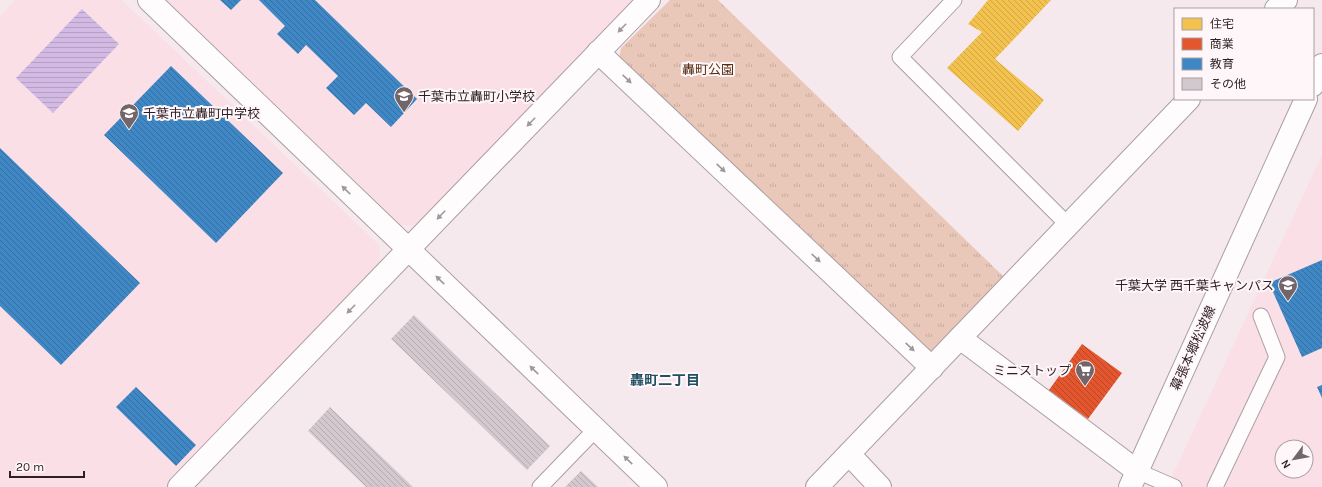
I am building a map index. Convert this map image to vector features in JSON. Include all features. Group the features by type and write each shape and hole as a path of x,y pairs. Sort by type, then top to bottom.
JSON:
{"street":[{"path":"149,0 656,487"},
{"path":"179,487 649,0"},
{"path":"1277,8 1286,0"},
{"path":"598,52 932,368"},
{"path":"1314,83 1322,65"},
{"path":"818,487 1188,100"},
{"name":"幕張本郷松波線","path":"1134,479 1306,100"},
{"path":"960,338 1134,479"},
{"path":"850,454 880,487"}],"lane":[{"path":"954,0 900,57 1068,226"},
{"path":"1215,487 1277,357 1261,316"},
{"path":"540,487 596,429"},
{"path":"1134,479 1174,487"}],"shaded area":[{"name":"千葉市立轟町中学校","path":"15,0 122,0 379,245 380,265 167,487 0,487 0,16"},
{"name":"千葉市立轟町小学校","path":"166,0 632,0 416,226 401,225"},
{"path":"82,9 119,44 53,113 16,78"},
{"name":"千葉大学 西千葉キャンパス","path":"1322,156 1322,487 1167,487 1321,157"}],"green space":[{"name":"轟町公園","path":"670,0 718,0 1004,277 933,353 924,354 619,61 621,48"}],"building: 住宅":[{"path":"988,0 1051,0 995,59 1044,100 1018,131 947,68 982,32 968,24"}],"building: 商業":[{"path":"1082,344 1122,373 1088,419 1049,390"}],"building: 教育":[{"path":"220,0 241,0 231,10"},
{"path":"259,0 315,0 417,99 391,127 366,103 354,115 326,88 338,76 306,45 298,54 277,34 285,26"},
{"path":"171,66 283,173 216,243 104,135"},
{"path":"0,148 140,283 61,365 0,306"},
{"path":"1322,260 1322,348 1302,357 1269,283"},
{"path":"1322,385 1322,398 1317,387"},
{"path":"136,387 196,445 176,466 116,407"}],"building: その他":[{"path":"414,315 550,446 527,470 391,339"},
{"path":"330,407 413,487 366,487 308,431"},
{"path":"581,471 598,487 565,487"}],"place":[{"name":"千葉市立轟町小学校","path":"404,113"},
{"name":"千葉市立轟町中学校","path":"129,130"},
{"name":"千葉大学 西千葉キャンパス","path":"1288,302"},
{"name":"ミニストップ","path":"1085,387"}],"district":[{"name":"轟町二丁目","path":"665,380"}]}
